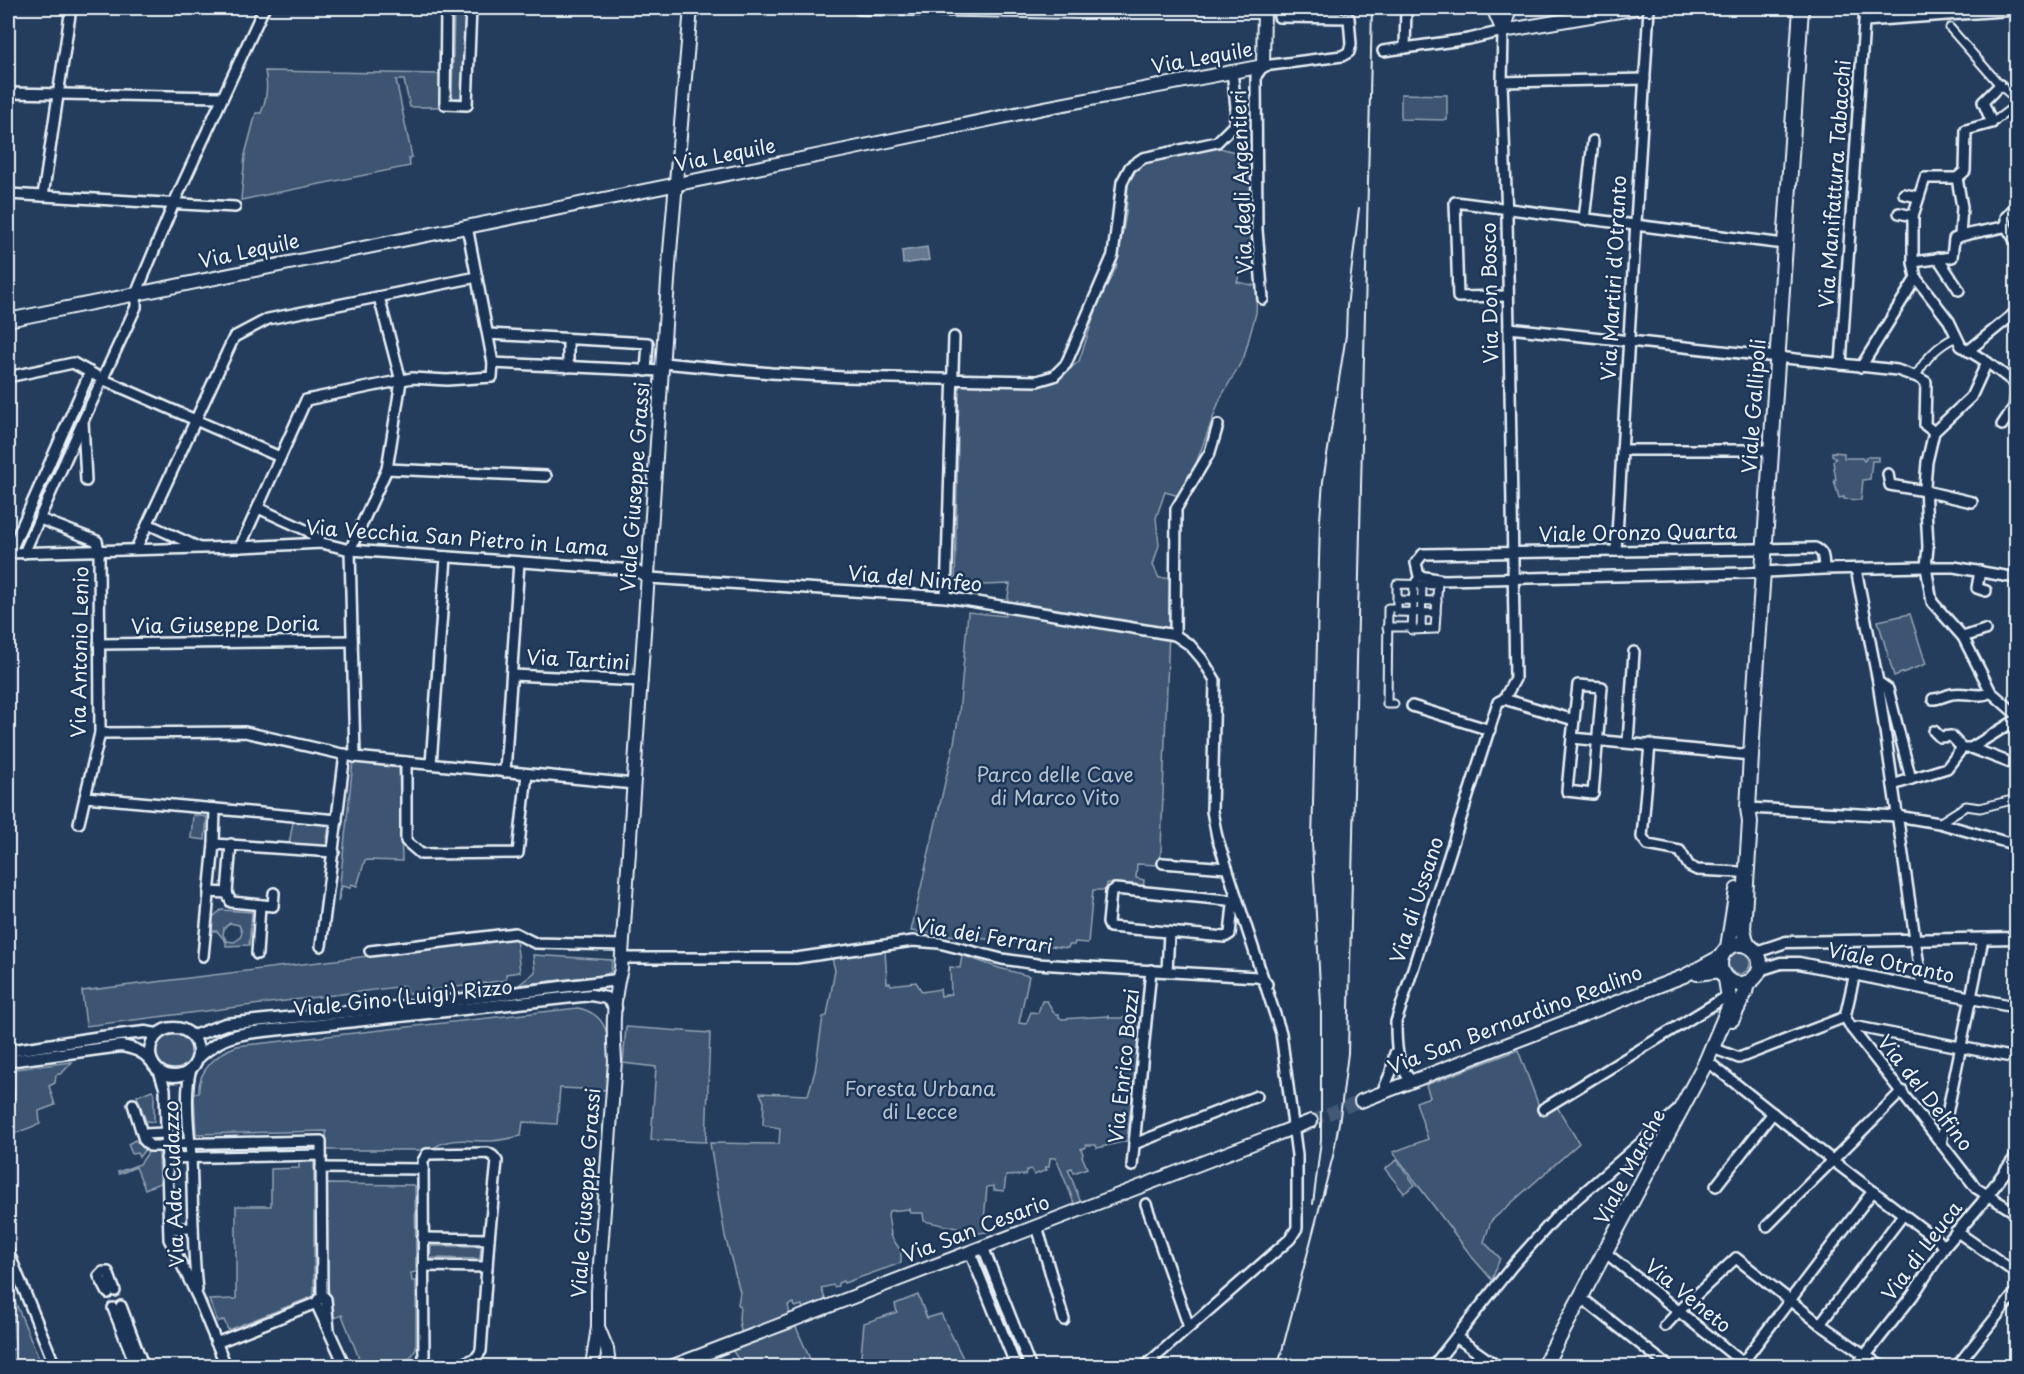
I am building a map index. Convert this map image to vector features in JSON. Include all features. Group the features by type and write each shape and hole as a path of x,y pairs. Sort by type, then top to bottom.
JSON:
{"main road":[{"name":"Viale Giuseppe Grassi","path":"592,1366 598,1327 602,1227 615,1061 616,1008 691,8"},
{"path":"859,8 1264,10 1263,66"},
{"path":"1493,8 1503,32"},
{"path":"1503,32 1508,15 1507,8"},
{"path":"1503,32 1602,11 1637,8"},
{"name":"Viale Gallipoli","path":"1751,948 1743,929 1750,822 1751,755 1801,8"},
{"name":"Via Lequile","path":"8,320 1044,108 1263,66"},
{"name":"Viale Gallipoli","path":"1724,952 1749,808"},
{"path":"1737,944 1751,948 1760,964 1759,970 1747,983 1732,983 1723,975 1724,952 1737,944"},
{"name":"Via San Bernardino Realino","path":"1361,1101 1684,976 1724,952"},
{"name":"Viale Giuseppe Grassi","path":"615,1061 620,1042 624,976 621,963"},
{"name":"Via San Bernardino Realino","path":"1684,976 1723,975"},
{"name":"Viale Marche","path":"1552,1366 1587,1302 1721,1028 1730,1005 1723,975"},
{"name":"Viale Marche","path":"1544,1366 1655,1175 1712,1065 1747,983"},
{"path":"1294,1127 1311,1121"},
{"name":"Via San Cesario","path":"673,1366 1294,1127"},
{"name":"Viale Giuseppe Grassi","path":"598,1327 609,1366"}],"street":[{"path":"43,196 71,8"},
{"path":"24,553 136,307 136,294 174,203 264,8"},
{"path":"446,8 445,104 467,105 471,8"},
{"path":"1405,48 1406,8 1409,8"},
{"name":"Via Martiri d'Otranto","path":"1616,551 1649,8"},
{"name":"Via Manifattura Tabacchi","path":"1840,364 1865,8"},
{"path":"1865,21 1948,21 2016,10"},
{"name":"Via Lequile","path":"1263,66 1342,56 1348,52 1351,44 1349,18 1279,17"},
{"path":"1948,21 2000,85 2016,99"},
{"path":"1383,51 1503,32"},
{"name":"Via Don Bosco","path":"1503,32 1502,82 1514,554"},
{"name":"Via degli Argentieri","path":"1263,66 1256,76 1257,230 1263,299"},
{"path":"493,363 646,371 663,367 843,377 1036,381 1054,376 1066,364 1113,255 1122,182 1130,167 1143,158 1217,142 1234,125 1236,107 1232,71"},
{"path":"1502,82 1645,79"},
{"path":"1992,123 1983,102 2000,85"},
{"path":"8,93 222,97"},
{"path":"2013,381 1985,366 1962,345 1949,321 1916,278 1913,262 1912,216 1925,178 1957,177 1965,171 1966,130 1992,123 2016,105"},
{"path":"1584,220 1593,141"},
{"path":"1957,177 1962,207 1960,236"},
{"path":"8,194 235,207"},
{"path":"1904,194 1918,197"},
{"path":"1508,296 1458,297 1455,202 1784,244"},
{"path":"2016,206 2006,217 2006,226 2016,242"},
{"path":"1899,213 1912,216"},
{"path":"240,547 306,400 412,378 447,380 492,377 493,363 467,226"},
{"path":"1913,262 1952,257 1954,239 2006,226"},
{"path":"1938,258 1959,290"},
{"path":"136,549 234,337 268,319 477,277"},
{"path":"1862,367 1916,278"},
{"path":"321,946 337,820 350,755 352,641 350,550 387,469 401,381 379,297"},
{"path":"1917,376 1930,355 1941,345 1962,345 1984,337 2016,312"},
{"path":"1509,328 1897,370 1917,376 1926,382 1924,424 1934,432"},
{"path":"488,334 648,343 646,371"},
{"path":"946,597 954,337"},
{"path":"568,339 568,367"},
{"path":"8,377 73,363 102,379 280,457"},
{"path":"1985,366 1971,397 1934,432 1927,462 1925,491 1928,547 1926,567 1932,602 1964,637 1991,692 2016,714"},
{"path":"9,553 90,372"},
{"path":"2002,425 2014,407 2016,395"},
{"path":"83,421 86,481"},
{"path":"1145,1366 1290,1239 1297,1228 1297,1155 1281,1033 1267,984 1217,837 1212,810 1215,680 1190,645 1175,635 1176,509 1210,452 1218,425"},
{"path":"1622,450 1770,450"},
{"path":"387,469 546,476"},
{"path":"1888,474 1890,485 1972,502"},
{"path":"258,508 308,531 322,543"},
{"path":"40,519 97,541 99,550"},
{"path":"148,524 200,548"},
{"name":"Via Vecchia San Pietro in Lama","path":"9,553 322,543 350,550 635,570 649,578"},
{"name":"Viale Oronzo Quarta","path":"1418,582 1416,562 1423,554 1815,548 1821,550 1824,569"},
{"name":"Via Antonio Lenio","path":"79,823 100,733 99,550"},
{"name":"Viale Oronzo Quarta","path":"1514,554 1514,579"},
{"path":"431,764 447,557"},
{"path":"506,772 519,562"},
{"path":"1397,627 1397,584 1418,582 1926,567 1954,567 2016,578"},
{"path":"1856,569 1878,682 1922,987"},
{"path":"1978,591 1980,571"},
{"name":"Via del Ninfeo","path":"649,578 946,597 1175,635"},
{"name":"Via di Ussano","path":"1411,1081 1402,1070 1396,1050 1396,1022 1498,702 1504,699 1515,679 1514,579"},
{"path":"1418,582 1418,600 1422,613 1421,630"},
{"path":"1418,600 1413,613 1412,630 1435,629 1440,582"},
{"path":"1397,600 1437,601"},
{"path":"1394,704 1387,704 1388,608 1413,613 1436,613"},
{"path":"1388,627 1413,627"},
{"path":"1964,637 1985,630"},
{"name":"Via Giuseppe Doria","path":"99,644 352,641"},
{"path":"1628,742 1634,652"},
{"name":"Via Tartini","path":"512,675 642,681"},
{"path":"1878,682 1888,689 1911,779"},
{"path":"1578,686 1602,687 1593,794 1567,791 1574,720 1578,686"},
{"path":"1933,699 1942,699 1949,694 1984,696 1991,692"},
{"path":"1504,699 1574,720"},
{"path":"1412,706 1490,730"},
{"path":"1893,784 1947,768 1966,748 2016,720"},
{"path":"1934,731 1940,737 1951,736 1966,748 2016,765"},
{"path":"100,733 245,732 350,755 634,784"},
{"path":"1572,738 1751,755"},
{"path":"1650,744 1642,837 1648,845 1680,851 1689,866 1697,870 1739,872"},
{"path":"406,762 406,841 421,854 518,853 527,774"},
{"path":"85,797 337,820"},
{"path":"1939,823 1966,806 1980,808 2016,800"},
{"path":"1749,808 1897,816 1939,823 2014,844"},
{"path":"203,956 214,844 215,809"},
{"path":"214,844 334,852"},
{"path":"231,844 228,893 231,902 273,906 274,893"},
{"path":"1163,863 1227,868"},
{"path":"1115,889 1237,901 1233,905 1230,934 1225,937 1110,927 1108,923 1111,892 1115,889"},
{"path":"209,892 228,893"},
{"path":"257,954 260,905"},
{"name":"Via dei Ferrari","path":"370,951 515,933 535,943 621,963 796,958 913,941 939,943 1002,959 1037,964 1257,976 1267,984"},
{"path":"1167,970 1169,933"},
{"path":"1751,948 1786,942 2016,938"},
{"path":"1941,1143 1983,939"},
{"name":"Viale Otranto","path":"1759,970 1789,962 1855,973 2016,1007"},
{"name":"Viale Gino (Luigi) Rizzo","path":"193,1036 225,1024 416,1005 621,963"},
{"name":"Via Enrico Bozzi","path":"1132,1166 1151,970"},
{"path":"1718,1050 1739,1058 1845,1017 1855,973"},
{"name":"Viale Gino (Luigi) Rizzo","path":"191,1070 198,1058 226,1037 255,1032 591,995 606,999 616,1008"},
{"path":"1543,1109 1729,995"},
{"name":"Via del Delfino","path":"1845,1017 1976,1188 2016,1213"},
{"path":"1852,1029 1858,1027 2016,1058"},
{"path":"8,1051 101,1037 145,1032 156,1034 171,1028 179,1028 193,1036 198,1058"},
{"path":"156,1034 150,1048 156,1067"},
{"path":"8,1061 121,1046 132,1047 145,1054 156,1067 175,1076 191,1070"},
{"path":"1382,1093 1392,1072 1396,1050"},
{"path":"1712,1065 1945,1246"},
{"name":"Via Ada Cudazzo","path":"156,1067 165,1089 169,1239 198,1298 226,1366"},
{"name":"Via Ada Cudazzo","path":"191,1070 188,1089 189,1143 198,1298"},
{"path":"1767,1226 1902,1091"},
{"path":"8,1092 8,1100"},
{"path":"1134,1144 1257,1096"},
{"path":"133,1104 144,1140 150,1146 189,1143 321,1141 319,1299 329,1330 345,1366"},
{"path":"1433,1366 1513,1266 1557,1216 1684,1105"},
{"path":"1716,1186 1773,1113"},
{"path":"144,1134 165,1133"},
{"path":"1638,1145 1657,1158"},
{"path":"422,1366 423,1161 426,1154 488,1153 497,1161 481,1351 476,1358 458,1366"},
{"path":"166,1158 321,1155"},
{"name":"Via di Leuca","path":"1857,1366 1912,1296 1956,1231 1988,1195 2016,1157"},
{"path":"321,1168 423,1169"},
{"path":"1744,1365 1873,1191"},
{"path":"1146,1204 1189,1327"},
{"path":"1820,1324 1904,1215"},
{"path":"1037,1227 1064,1320"},
{"path":"169,1229 193,1228"},
{"path":"1956,1231 2016,1273"},
{"path":"423,1239 489,1239"},
{"path":"983,1247 1030,1366"},
{"path":"8,1251 55,1366"},
{"path":"970,1252 1016,1366"},
{"name":"Via Veneto","path":"1608,1255 1744,1365"},
{"path":"1665,1326 1736,1258 1820,1324 1881,1366"},
{"path":"423,1266 487,1267"},
{"path":"1957,1366 2016,1292"},
{"path":"216,1343 319,1299"},
{"path":"1587,1302 1668,1366"},
{"path":"117,1307 139,1366"},
{"path":"1456,1337 1497,1366"},
{"path":"1154,1359 1161,1366"}],"green space":[{"path":"454,8 465,9 463,98 452,98"},
{"path":"265,71 442,74 441,107 410,107 404,80 396,80 412,157 409,158 410,166 241,200 245,155 256,113 261,113 266,97"},
{"path":"1401,94 1447,95 1447,120 1401,119"},
{"name":"Parco delle Cave di Marco Vito","path":"1220,148 1254,157 1253,239 1237,282 1257,286 1256,313 1244,357 1220,399 1191,477 1179,496 1165,492 1156,518 1159,545 1153,565 1159,578 1173,578 1159,865 1137,864 1136,878 1144,880 1143,888 1135,888 1135,884 1107,883 1106,890 1093,890 1088,943 1075,942 1068,948 911,931 954,743 959,714 968,612 1005,616 1010,584 955,586 959,383 1036,385 1057,380 1079,361 1101,295 1116,268 1126,214 1128,185 1136,170 1148,162"},
{"path":"1832,452 1844,453 1844,458 1862,458 1864,461 1865,457 1878,457 1878,461 1872,461 1870,479 1863,480 1861,500 1839,498 1834,480 1836,480 1833,461 1836,459"},
{"path":"1910,614 1926,664 1894,676 1878,621"},
{"path":"353,762 399,768 402,861 365,860 357,886 351,884 350,888 342,886 338,902"},
{"path":"193,815 207,817 205,840 191,838"},
{"path":"293,822 329,825 326,847 289,844"},
{"path":"221,910 252,912 249,945 226,946 226,942 217,931 212,931 213,917","holes":["230,923 239,925 242,932 240,938 234,942 227,941 223,935 224,928"]},
{"path":"516,938 520,972 506,974 506,980 407,994 405,986 86,1026 82,991"},
{"name":"Foresta Urbana di Lecce","path":"885,950 887,983 891,985 916,982 922,992 940,989 941,996 951,994 950,967 960,968 962,955 1029,976 1019,1023 1026,1024 1031,1012 1038,1013 1042,1001 1047,1001 1055,1014 1059,1014 1062,1019 1108,1016 1109,1018 1141,1018 1127,1141 1097,1148 1096,1145 1086,1145 1081,1149 1087,1168 1074,1173 1072,1168 1068,1169 1081,1203 1075,1205 1056,1158 1050,1158 1049,1167 1045,1167 1047,1170 1034,1175 1031,1169 1027,1170 1025,1175 1006,1176 1004,1191 994,1190 994,1186 987,1187 984,1220 981,1221 987,1232 979,1233 924,1221 923,1213 910,1213 909,1209 889,1211 890,1235 901,1251 901,1263 844,1283 843,1281 838,1283 838,1286 821,1288 826,1301 803,1310 802,1305 795,1307 794,1303 788,1305 790,1315 742,1334 739,1320 740,1306 738,1305 740,1292 725,1236 710,1143 779,1144 780,1128 763,1125 764,1102 760,1093 808,1095 815,1071 823,1017 827,1016 835,970 832,958"},
{"path":"1739,952 1749,959 1750,963 1743,973 1739,974 1729,967 1728,963 1735,953"},
{"path":"533,955 612,960 611,972 604,975 519,985 535,972"},
{"path":"578,1008 591,1013 600,1020 605,1029 609,1053 607,1090 560,1088 557,1124 523,1122 521,1136 492,1141 445,1142 431,1150 327,1150 326,1131 196,1134 194,1093 199,1093 201,1077 210,1063 237,1046"},
{"path":"626,1027 710,1033 706,1142 651,1140 656,1067 623,1063"},
{"path":"174,1033 187,1038 192,1051 187,1064 174,1069 161,1064 156,1051 161,1038"},
{"path":"1518,1050 1542,1114 1556,1105 1579,1143 1491,1221 1484,1242 1500,1258 1492,1280 1393,1152 1428,1139 1416,1102 1430,1097 1426,1085"},
{"path":"72,1062 62,1073 56,1075 55,1083 49,1086 55,1105 39,1111 40,1124 13,1134 15,1069"},
{"path":"152,1090 154,1122 146,1121 137,1096"},
{"path":"135,1140 145,1149 139,1157 137,1153 132,1154 128,1144"},
{"path":"149,1151 159,1152 160,1183 145,1189 136,1167 119,1174 118,1172 140,1164"},
{"path":"1397,1160 1415,1185 1404,1193 1385,1169"},
{"path":"299,1162 314,1162 314,1296 228,1330 224,1320 218,1322 209,1300 236,1299 236,1206 271,1206 271,1169 299,1168"},
{"path":"327,1184 415,1186 416,1272 411,1273 412,1281 416,1281 416,1349 407,1362 396,1366 362,1366 342,1315 332,1319 327,1277"},
{"path":"431,1246 481,1246 480,1259 430,1258"},
{"path":"12,1294 42,1366 8,1366 8,1350 15,1349"},
{"path":"918,1295 927,1318 941,1314 967,1366 860,1366 864,1323 897,1312 895,1304"},
{"path":"796,1327 813,1366 743,1366 732,1350"}],"shaded area":[{"path":"927,247 929,260 903,264 902,251"}],"tunnel":[{"path":"1311,1121 1361,1101"}],"railway":[{"path":"1278,1366 1333,1156 1348,1053 1372,8"},
{"path":"1313,1204 1321,1140 1321,1004 1312,843 1320,520 1323,481 1346,335 1347,307 1359,208"}]}
